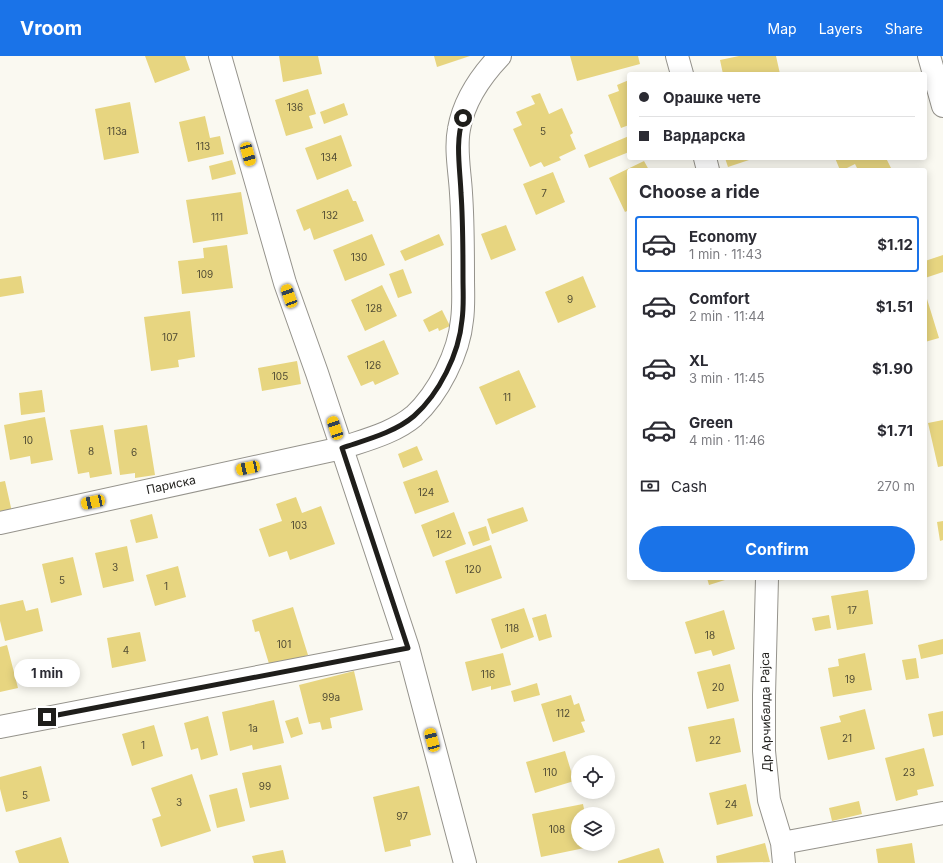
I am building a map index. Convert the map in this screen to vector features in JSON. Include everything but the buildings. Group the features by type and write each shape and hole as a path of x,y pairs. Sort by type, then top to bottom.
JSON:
{"street":[{"path":"220,56 285,283 317,373 408,648 465,863"},
{"name":"Париска","path":"0,523 342,448 372,438 396,427 413,416 434,393 450,365 459,337 462,321 463,257 462,193 458,156 459,129 470,95 481,77 500,56"},
{"path":"677,56 681,72"},
{"path":"929,56 943,106"},
{"name":"Др Арчибалда Рајса","path":"767,580 764,752 769,800 783,853 943,813"},
{"path":"0,726 408,648"}],"route":[{"path":"47,717 408,648 342,448 372,438 396,427 413,416 434,393 450,365 459,337 462,321 462,193 458,156 459,129 463,118"}]}
